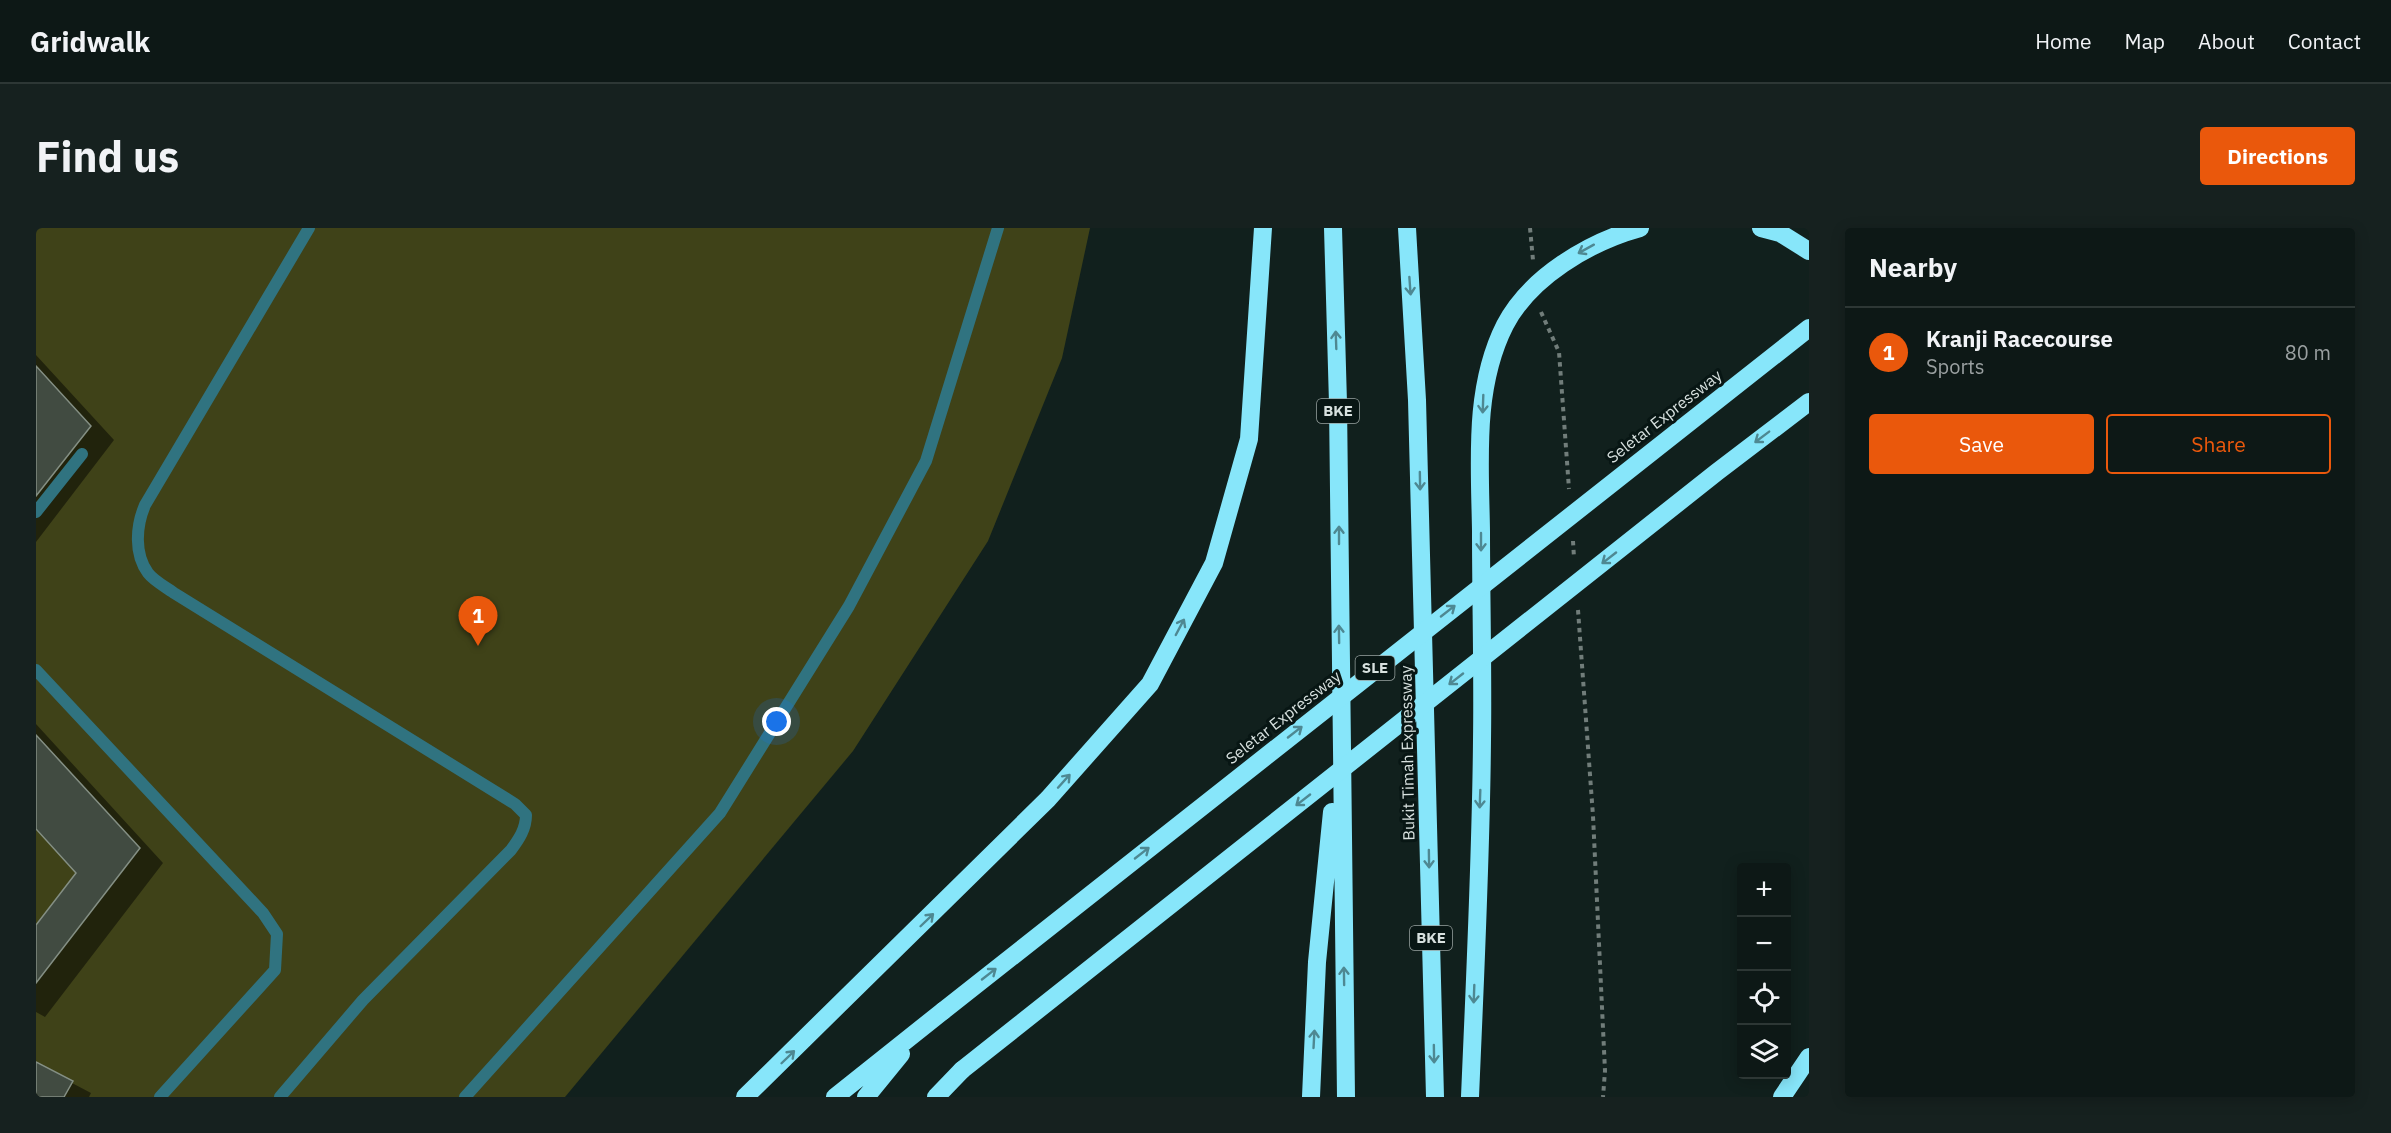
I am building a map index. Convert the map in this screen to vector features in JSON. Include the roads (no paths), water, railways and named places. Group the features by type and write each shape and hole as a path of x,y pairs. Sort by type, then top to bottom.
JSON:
{"highway":[{"path":"745,1097 1048,799 1150,684 1214,563 1249,439 1263,228"},
{"name":"BKE","path":"1334,228 1346,1097"},
{"name":"Bukit Timah Expressway","path":"1407,228 1418,400 1435,1097"},
{"path":"1470,1097 1482,741 1480,483 1483,395 1492,357 1505,324 1527,294 1558,267 1588,247 1621,233 1640,228"},
{"path":"1761,228 1780,233 1809,251"},
{"name":"Seletar Expressway","path":"923,1027 1809,328"},
{"path":"936,1097 962,1070 1689,494 1809,402"},
{"path":"1311,1097 1317,962 1340,714"},
{"path":"835,1097 923,1027"},
{"path":"867,1097 923,1027"},
{"path":"1782,1097 1809,1057"}],"lane":[{"path":"280,1097 363,1000 511,850 521,837 526,823 526,815 515,804 174,593 149,575 140,560 138,529 145,505 309,228"},
{"path":"465,1097 720,813 849,606 926,461 998,228"},
{"path":"36,513 82,454"},
{"path":"36,670 263,913 277,934 275,970 160,1097"}],"place":[{"name":"Kranji Racecourse","path":"478,646"}]}
